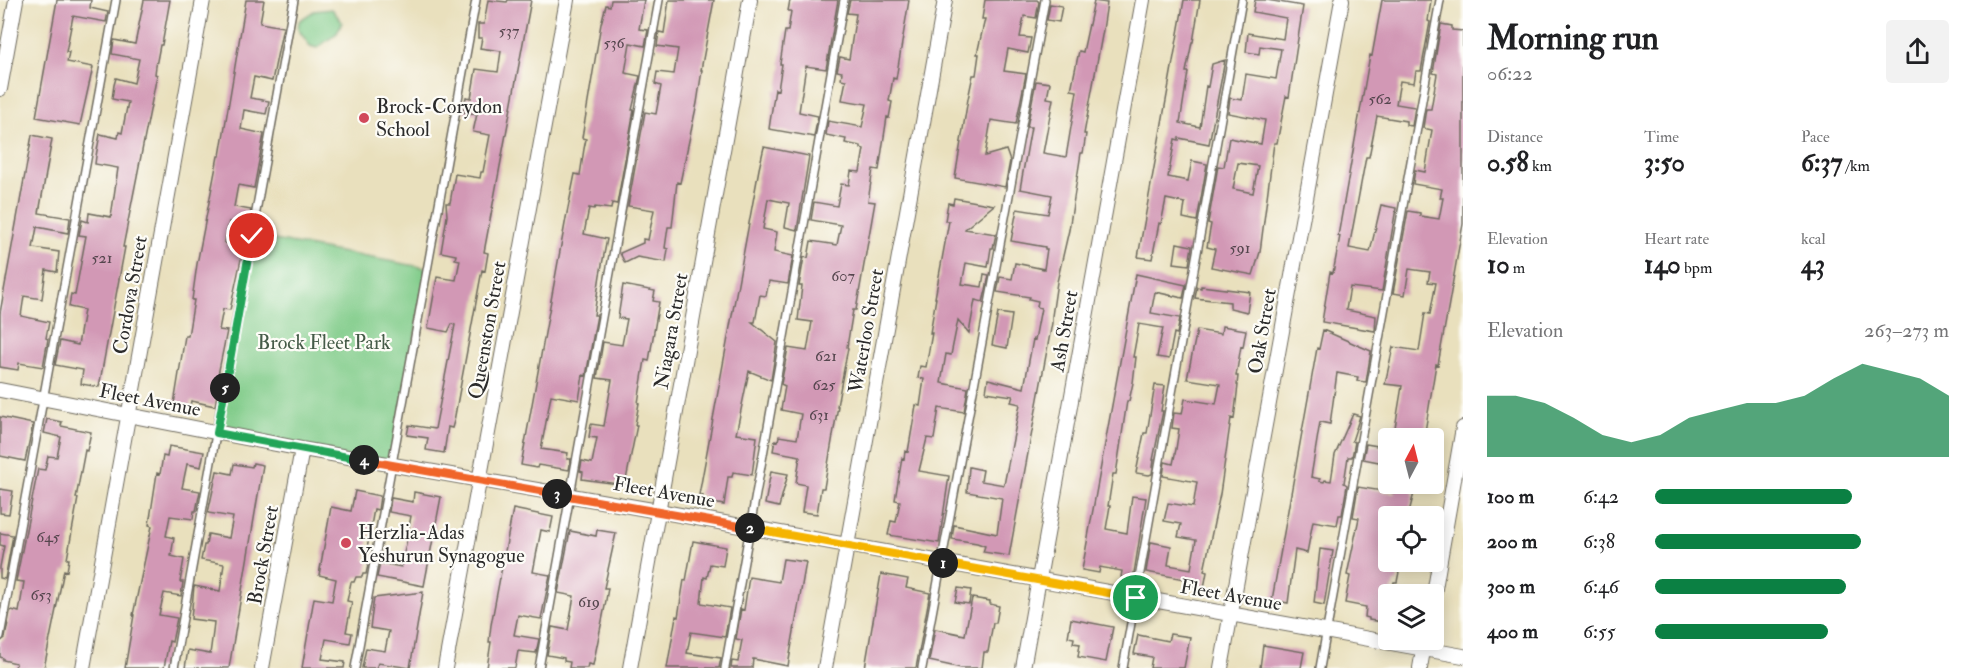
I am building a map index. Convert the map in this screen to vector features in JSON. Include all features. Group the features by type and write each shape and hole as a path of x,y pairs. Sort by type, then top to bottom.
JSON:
{"street":[{"path":"0,89 16,0"},
{"name":"Cordova Street","path":"83,668 203,0"},
{"name":"Queenston Street","path":"445,668 567,0"},
{"name":"Niagara Street","path":"630,668 750,0"},
{"name":"Waterloo Street","path":"825,668 945,0"},
{"name":"Ash Street","path":"1023,668 1143,0"},
{"name":"Oak Street","path":"1221,668 1342,0"},
{"name":"Fleet Avenue","path":"0,390 302,449 1327,632 1378,638"},
{"path":"1436,584 1463,428"},
{"name":"Brock Street","path":"262,668 302,449"},
{"path":"1420,668 1423,650"},
{"name":"Fleet Avenue","path":"1444,650 1463,656"}],"lane":[{"path":"0,636 116,0"},
{"path":"174,668 294,0"},
{"path":"355,668 476,0"},
{"path":"539,668 659,0"},
{"path":"725,668 844,0"},
{"path":"922,668 1045,0"},
{"path":"1123,668 1242,0"},
{"path":"1320,668 1440,0"}],"green space":[{"path":"332,9 342,22 337,33 317,48 310,46 298,29 299,21 314,11"},
{"name":"Brock Fleet Park","path":"252,236 427,268 392,465 217,433"}],"building":[{"path":"57,0 91,0 90,8 108,12 106,22 73,16 66,52 69,52 67,62 93,67 80,125 36,117"},
{"path":"144,0 170,0 156,66 155,74 157,75 123,247 125,247 99,387 81,384 83,370 55,365 60,341 78,345 84,310 69,307 71,294 75,295 86,236 79,235 82,220 88,222 89,213 111,217 118,168 95,164 96,156 100,134 118,138 119,132 122,133 128,102 112,99 114,85 116,78 134,83 139,59 112,54 114,40 135,44"},
{"path":"246,0 264,0 260,23 283,27 272,81 254,77 250,98 269,101 266,114 244,110 241,129 264,134 254,188 238,185 234,207 251,210 248,226 229,222 225,243 244,246 230,310 223,309 219,330 227,331 218,375 220,376 215,406 191,401 190,406 174,404 185,336 188,336 194,300 192,300 197,264 218,156 220,156"},
{"path":"488,0 507,2 508,0 531,0 484,252 488,253 485,271 482,270 454,421 452,428 448,427 444,453 426,450 428,438 407,435 409,425 435,429 455,325 452,324 448,332 428,328 437,277 456,280 460,260 455,259 456,255 441,252 447,216 446,203 450,203 455,174 480,178 490,135 473,132 477,114 463,112 466,97 471,98 476,69 498,72 501,51 480,48 482,38 478,38 478,24 484,24"},
{"path":"611,0 644,0 639,29 648,30 645,46 630,43 625,73 640,76 632,110 634,110 617,204 612,203 611,209 589,208 584,234 607,239 586,376 583,375 579,400 551,395 541,449 568,453 567,459 571,459 569,470 538,465 537,468 521,465 566,218 575,174 580,175 586,139 582,138 601,24 606,5 610,6"},
{"path":"669,0 714,0 697,103 680,183 677,182 672,227 668,227 666,262 637,257 625,263 620,253 643,243 643,239 648,240 654,210 628,206 645,112 656,114 661,86 655,84 657,72 674,74 678,49 657,46 659,32 664,33"},
{"path":"790,0 838,0 826,69 806,66 799,112 818,116 814,137 769,129 775,89 778,90 785,31 788,31"},
{"path":"850,0 909,0 896,79 893,78 889,101 892,102 889,118 887,117 879,170 873,169 868,201 875,202 856,310 853,310 824,488 821,488 817,514 802,512 806,485 796,483 800,456 773,451 775,440 778,441 779,436 797,439 801,414 781,410 785,386 781,384 788,348 807,351 812,322 798,320 802,286 799,286 804,257 808,258 811,241 837,245 841,225 811,220 814,202 837,206 841,184 849,185 851,171 860,172 864,149 861,146 845,143 846,139 826,135 828,121 862,127 867,104 842,100 846,80 841,79 842,72 837,71 840,57 849,59 856,14 847,13"},
{"path":"985,0 1037,0 1039,2 1036,18 1024,16 1020,37 1031,38 1028,53 1008,49 1004,71 1026,74 1016,124 991,120 985,156 1006,150 1010,161 1005,187 955,178 968,99 973,75 976,75 979,54 977,54 985,19 982,19"},
{"path":"1184,0 1200,0 1186,72 1188,72 1180,123 1200,127 1212,64 1225,60 1209,144 1175,139 1168,177 1188,181 1192,161 1207,164 1197,221 1183,218 1185,203 1166,199 1152,259 1138,257"},
{"path":"1255,0 1303,6 1289,97 1286,96 1277,143 1274,143 1260,252 1253,275 1211,267 1215,249 1207,247 1211,224 1208,223 1218,166 1224,167 1229,138 1261,144 1265,120 1228,113 1230,98 1242,100 1246,74 1276,79 1281,49 1260,46 1259,54 1246,52 1248,33 1283,39 1286,18 1253,12","holes":["1238,163 1258,166 1253,193 1233,189"]},
{"path":"1382,0 1431,0 1428,21 1430,22 1421,71 1416,71 1414,83 1400,81 1396,104 1415,107 1412,126 1406,125 1406,121 1377,116 1369,157 1366,157 1349,248 1370,252 1381,205 1396,208 1382,291 1350,287 1346,310 1376,316 1375,331 1322,322 1330,272 1333,273 1340,236 1338,236 1370,55 1372,56"},
{"path":"1094,1 1107,3 1103,30 1084,134 1086,134 1083,153 1081,153 1069,230 1057,282 1052,323 1009,556 983,552 985,546 952,539 954,525 997,534 1002,498 967,492 969,467 983,470 981,481 1004,485 1020,404 1011,402 1013,396 986,392 988,379 1024,388 1041,308 1037,307 1038,301 1029,299 1030,297 997,292 1000,277 1012,279 1015,263 1044,269 1047,249 1045,247 1011,241 1017,209 1048,214 1052,195 1020,189 1031,127 1027,127 1036,81 1050,83 1047,98 1053,99 1043,153 1066,157 1077,91 1071,90 1079,51 1083,52"},
{"path":"1050,4 1062,6 1059,22 1047,20"},
{"path":"1441,24 1452,26 1452,30 1463,31 1463,224 1426,428 1395,428 1402,386 1385,384 1393,347 1419,351 1425,313 1430,314 1436,283 1428,282 1430,272 1409,269 1405,295 1393,293 1408,211 1420,213 1420,216 1439,219 1443,198 1440,198 1442,189 1413,184 1415,170 1425,172 1432,130 1423,128 1426,109 1431,109 1437,74 1433,73"},
{"path":"32,135 52,139 39,213 70,218 68,233 37,227 33,248 59,252 57,272 46,270 42,299 24,296 21,316 49,322 43,367 19,363 18,370 0,367 0,313"},
{"path":"764,147 809,156 797,230 785,227 789,203 768,199 763,229 777,232 774,252 793,256 788,284 769,281 766,296 760,295 755,322 752,322 777,342 771,380 749,371 736,434 757,437 752,475 733,472 732,477 728,477 724,505 702,501 703,495 699,495"},
{"path":"954,198 994,205 965,229 996,234 988,267 966,263 962,284 982,287 984,274 989,275 986,290 983,302 975,300 969,333 958,320 951,355 946,354 941,383 968,388 964,412 939,408 934,439 927,438 919,471 949,476 939,543 888,535 891,521 896,522 900,501 895,500 902,458 904,459 905,451 908,452 916,405 920,406 924,379 918,378 920,366 926,367 935,298 949,221 945,221 948,203 953,204"},
{"path":"1177,243 1192,246 1189,265 1174,263"},
{"path":"1136,274 1186,285 1183,298 1155,292 1151,313 1180,318 1177,334 1174,333 1169,359 1157,357 1163,328 1139,324 1133,357 1136,357 1133,383 1129,401 1127,401 1116,474 1113,474 1106,529 1127,533 1132,496 1146,498 1133,579 1121,577 1122,571 1100,567 1099,573 1082,570"},
{"path":"623,285 655,291 653,301 659,302 649,361 645,360 635,425 637,425 625,485 582,479 583,472 580,471 582,461 592,463 597,438 589,437 591,424 604,426 612,380 597,378 603,342 622,345 627,319 618,318"},
{"path":"1201,286 1250,292 1247,312 1230,308 1230,302 1195,298 1197,287 1201,288"},
{"path":"998,313 1012,315 1007,348 992,345"},
{"path":"1222,326 1246,330 1236,376 1238,376 1238,385 1234,419 1231,418 1220,494 1204,571 1207,572 1204,588 1189,586 1190,580 1146,572 1151,542 1171,546 1168,565 1191,569 1196,540 1178,537 1181,524 1164,521 1168,503 1193,507 1197,482 1163,476 1165,462 1173,464 1176,449 1179,429 1172,428 1174,413 1182,414 1185,399 1216,404 1220,384 1187,379 1197,330 1221,334"},
{"path":"1323,330 1371,351 1366,382 1357,381 1358,377 1337,373 1330,424 1320,422 1311,477 1324,482 1325,480 1331,481 1335,455 1353,414 1360,416 1352,441 1355,442 1352,457 1348,457 1344,483 1347,485 1342,515 1339,515 1337,525 1313,521 1307,553 1295,550 1288,603 1272,600 1317,348 1319,349"},
{"path":"1155,385 1165,386 1152,474 1149,475 1136,473 1144,433 1147,433"},
{"path":"0,417 33,424 25,461 0,456"},
{"path":"47,419 62,422 61,426 91,432 87,451 85,450 76,498 78,498 67,571 64,570 44,668 15,668 16,663 0,657 0,642 5,638 10,612 12,610 19,612 24,582 16,581 38,469 45,470 48,456 57,457 61,437 44,433"},
{"path":"1366,444 1378,446 1378,462 1363,459"},
{"path":"169,446 204,452 201,467 187,464 182,488 200,491 193,519 170,516 166,536 174,538 171,556 184,559 180,582 183,582 181,596 164,593 159,615 177,618 172,642 169,641 164,668 125,668 133,615 152,526 149,525 157,473 160,474 163,456 167,457"},
{"path":"253,463 263,465 229,668 185,668 188,650 210,654 214,622 191,619 194,586 220,591 224,564 201,560 208,534 229,538 233,517 208,513 217,471 232,474 234,464 252,467"},
{"path":"771,471 788,474 779,507 765,504"},
{"path":"1358,487 1378,490 1378,494 1414,494 1411,506 1378,506 1378,572 1399,572 1397,582 1394,584 1378,584 1378,621 1365,617 1366,607 1345,603 1350,576 1347,575 1359,518 1353,517"},
{"path":"0,489 13,491 9,514 0,513"},
{"path":"355,491 380,496 378,510 374,509 365,560 369,561 366,574 356,577 354,582 351,582 347,601 352,602 346,632 352,633 350,643 326,639 322,659 345,662 344,668 302,668 314,598 332,601 336,579 319,575 331,507 351,511"},
{"path":"414,492 441,497 424,586 377,577 380,563 401,567 411,516 389,512 391,498 413,502"},
{"path":"513,509 553,517 550,532 541,530 533,572 550,575 541,619 518,615 514,635 539,639 536,653 518,651 515,668 487,668 491,625"},
{"path":"597,530 616,533 604,588 608,588 605,606 593,665 588,664 587,668 569,668 570,662 564,661 564,658 547,655 552,627 568,630 574,596 558,593 570,531 596,536"},
{"path":"0,533 13,535 5,579 0,578 4,546 0,545"},
{"path":"693,541 726,547 723,566 710,564 707,578 704,577 701,603 730,608 725,637 691,632 687,653 721,658 719,668 667,668 676,616 678,617"},
{"path":"1320,549 1333,551 1324,605 1314,603"},
{"path":"783,559 806,562 788,666 753,659 752,668 731,668 732,661 738,662 742,640 736,639 741,609 744,610 749,577 779,582"},
{"path":"881,574 908,579 906,588 930,593 916,668 865,668"},
{"path":"958,588 971,590 969,604 955,602"},
{"path":"423,592 410,668 378,663 376,668 362,668 366,648 385,651 389,631 370,628 374,598"},
{"path":"972,598 990,601 990,604 999,606 996,623 993,623 988,652 984,652 982,668 961,668 929,661 935,629 965,635"},
{"path":"1071,619 1113,627 1106,662 1078,657 1080,644 1073,643 1074,638 1068,637"},
{"path":"1170,634 1190,637 1184,668 1150,668 1152,657 1134,654 1138,635 1168,641"},
{"path":"1263,645 1304,652 1301,668 1260,668"}],"place":[{"name":"Brock-Corydon School","path":"364,118"},
{"name":"Herzlia-Adas Yeshurun Synagogue","path":"346,543"}],"route":[{"path":"252,236 217,433 1136,598"}]}
